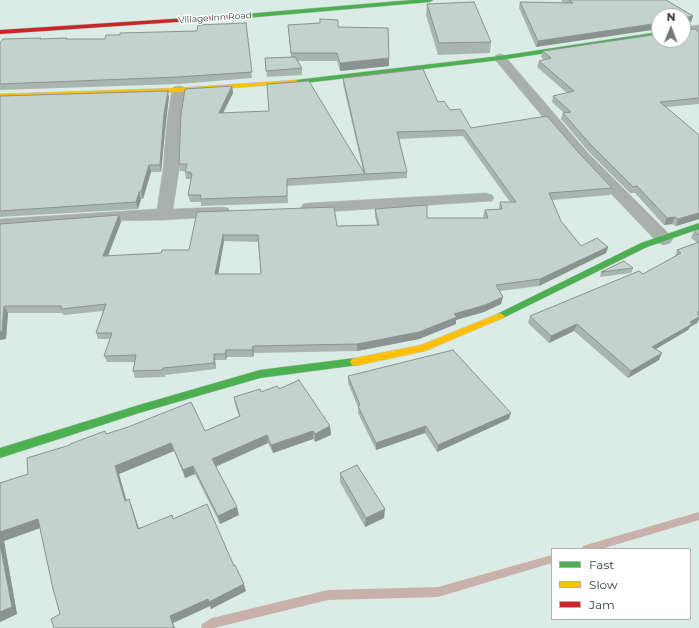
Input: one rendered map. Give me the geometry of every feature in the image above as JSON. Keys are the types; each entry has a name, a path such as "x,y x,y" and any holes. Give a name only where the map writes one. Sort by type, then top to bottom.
{"street":[{"name":"Village Inn Road","path":"0,32 217,18 430,0"},
{"path":"0,96 178,90 322,80 500,58 651,35"},
{"path":"500,58 583,156 664,238"},
{"path":"164,214 171,170 174,121 178,90"},
{"path":"292,209 486,198"},
{"path":"0,224 112,216 236,211"},
{"path":"0,453 139,409 260,374 362,361 422,348 481,325 644,245 699,226"}],"building":[{"path":"569,0 666,0 680,8 651,8 651,24 538,41 520,2 573,3"},
{"path":"474,2 491,42 439,43 427,4"},
{"path":"320,19 338,20 338,27 388,28 389,58 340,63 337,53 291,53 288,25 320,23"},
{"path":"246,23 252,72 178,77 0,84 0,43 3,39 105,39 106,35 120,35 120,33 197,31 198,25"},
{"path":"691,29 695,29 699,32 699,98 660,102 699,135 699,213 678,219 675,217 667,218 637,186 633,187 591,145 563,113 571,112 553,96 574,91 539,61 551,58 543,51 651,35 651,48 691,48"},
{"path":"295,57 302,68 266,71 265,58"},
{"path":"423,69 438,102 444,101 450,110 460,109 471,128 547,116 612,188 549,193 561,221 581,246 597,238 608,247 540,279 496,285 503,297 485,305 454,314 457,317 419,332 357,344 253,346 252,350 226,350 225,354 214,354 214,363 163,368 163,370 133,371 136,355 104,356 112,333 96,333 106,304 61,309 61,306 4,306 2,332 0,332 0,224 119,215 103,256 161,253 162,250 189,250 197,212 334,207 337,226 379,225 375,209 427,205 427,218 488,218 485,210 502,209 500,202 516,202 464,130 397,132 407,172 365,174 343,78","holes":["223,235 258,235 261,274 215,274"]},
{"path":"309,81 365,174 287,179 287,196 200,199 201,195 188,195 192,174 190,174 191,172 185,172 187,164 179,164 181,114 185,89 232,86 219,113 269,111 267,84"},
{"path":"168,91 164,114 160,165 149,165 141,192 139,192 136,202 0,211 0,96"},
{"path":"699,229 699,235 694,231"},
{"path":"699,242 699,311 697,313 699,317 690,322 692,324 652,347 662,353 631,371 577,324 551,336 530,316 639,271 643,274 681,253 677,250"},
{"path":"624,261 633,268 601,272"},
{"path":"453,350 511,413 438,445 426,426 376,443 358,406 360,405 348,376"},
{"path":"299,380 330,426 315,434 313,431 271,445 267,435 212,459 237,507 218,516 193,466 183,470 171,443 115,466 125,501 129,499 138,529 172,515 173,519 207,504 234,566 235,565 244,584 209,602 208,599 170,616 174,628 54,628 51,619 60,614 38,519 0,532 0,483 28,474 27,458 70,445 105,431 106,434 128,427 191,402 205,431 240,416 234,397 260,389 261,392 277,386 279,389"},
{"path":"357,465 385,509 366,518 340,473"},
{"path":"0,544 12,607 0,612"}],"waterway":[{"path":"589,548 699,516"},
{"path":"206,628 212,623 328,595 438,592 551,559"}],"traffic: fast":[{"path":"234,17 430,0"},
{"path":"296,82 500,58 651,35"},
{"path":"500,316 644,245 699,226"},
{"path":"0,453 139,409 260,374 355,362"}],"traffic: slow":[{"path":"0,96 179,90 296,82"},
{"path":"355,362 422,348 500,316"}],"traffic: jam":[{"path":"0,32 234,17"}]}
